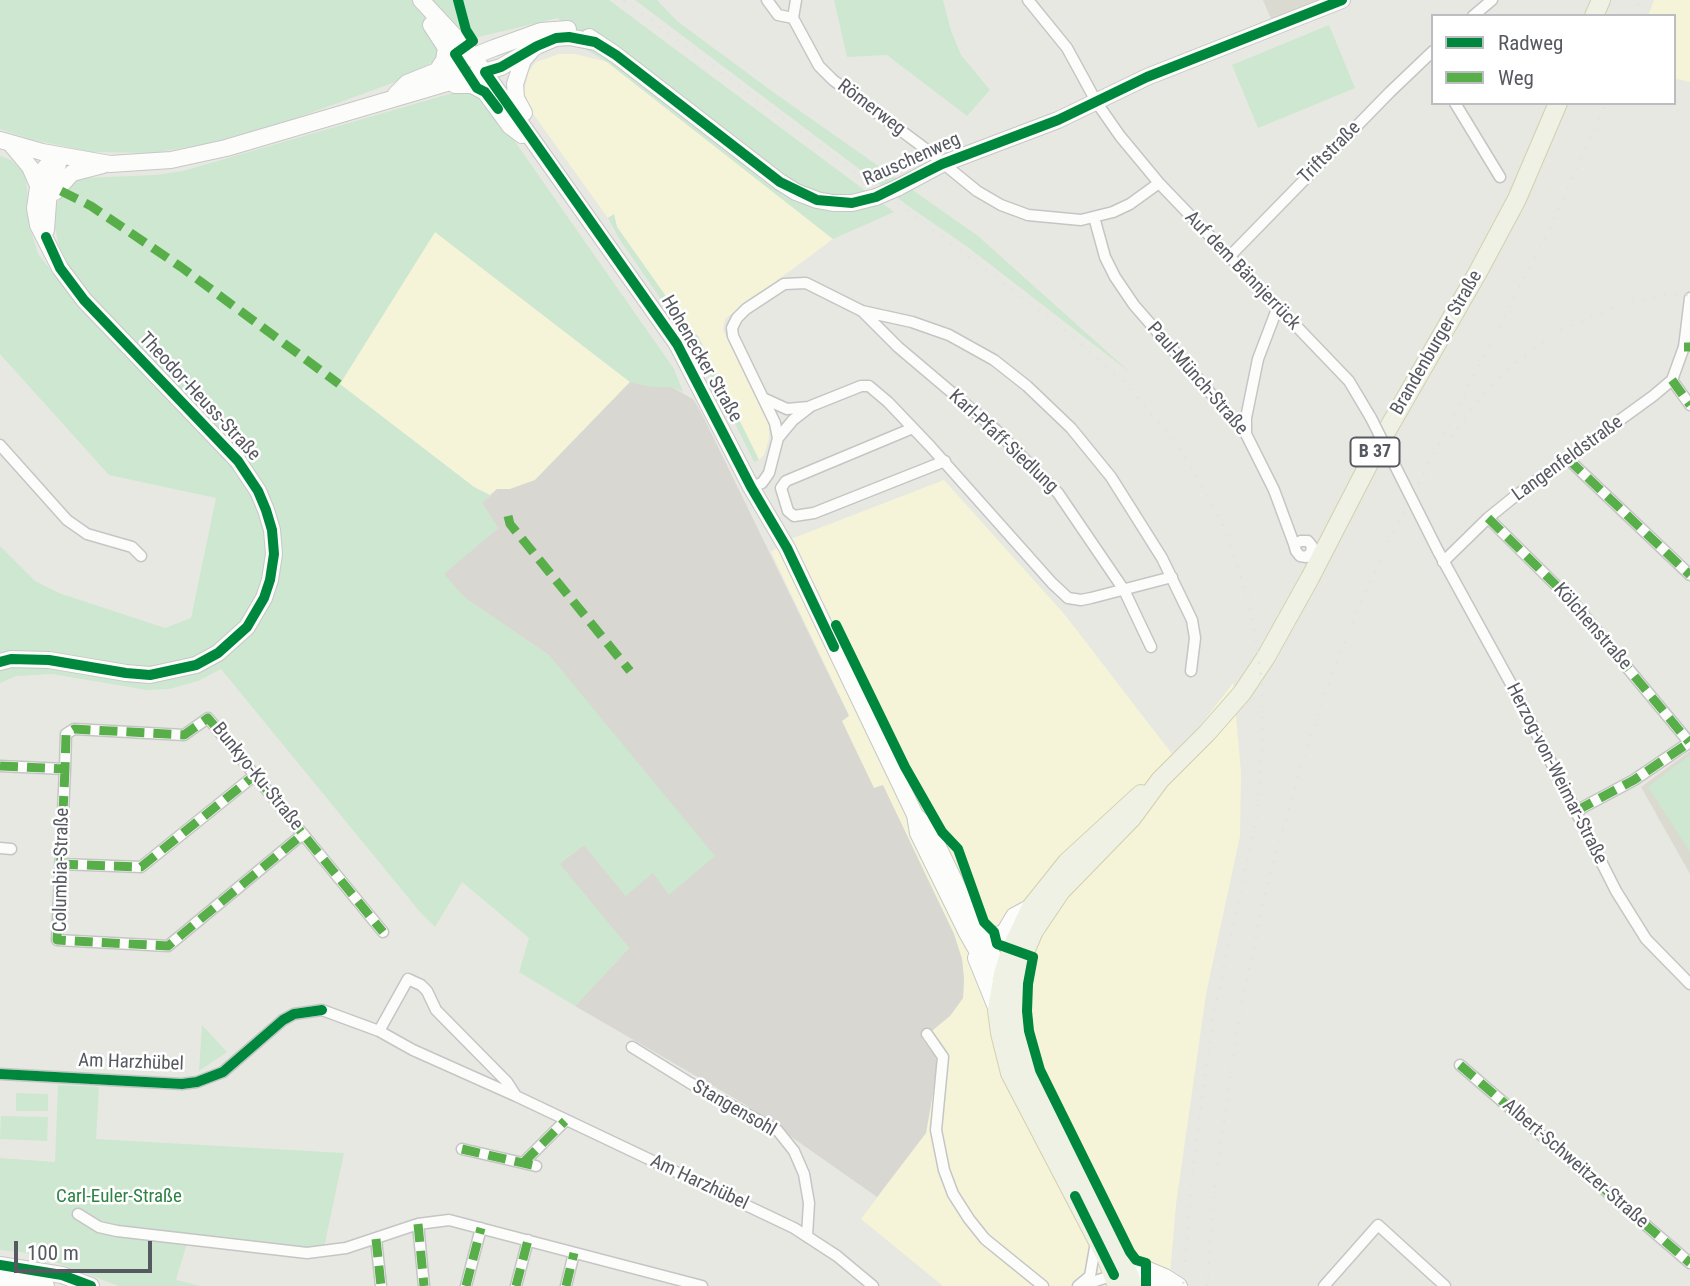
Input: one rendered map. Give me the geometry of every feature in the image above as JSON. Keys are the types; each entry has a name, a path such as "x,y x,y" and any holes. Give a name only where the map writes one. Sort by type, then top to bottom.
{"main road":[{"name":"Brandenburger Straße","path":"1126,1281 1097,1239 1010,1073 1000,1033 998,1010 1009,977 1015,937 1031,907 1067,862 1121,811 1160,780 1242,693 1286,624 1378,446 1478,272 1517,199 1557,105"},
{"name":"Brandenburger Straße","path":"1126,1281 1082,1173 1028,1072 1015,1025 1009,977 1046,912 1079,871 1132,818 1160,780"}],"street":[{"path":"415,0 419,10 445,43 444,60 437,78"},
{"name":"Hohenecker Straße","path":"421,0 485,72 677,344 751,487 787,548 915,815 918,833 972,931 982,961 1009,977"},
{"path":"767,0 778,15 793,18 796,0"},
{"name":"Auf dem Bännjerrück","path":"1028,0 1067,48 1097,103 1120,136 1159,183 1349,381 1371,418 1441,556"},
{"path":"1475,14 1492,0"},
{"name":"Rauschenweg","path":"437,78 473,56 541,31 559,28 574,30 616,55 796,192 833,203 852,202 876,197 942,164 1097,103 1147,77 1339,1"},
{"name":"Römerweg","path":"793,18 819,66 833,80 977,191 1001,205 1028,215 1081,220 1113,212 1130,204 1159,183"},
{"name":"Rauschenweg","path":"437,78 485,72 556,38 569,37 595,42"},
{"path":"537,46 523,60 515,84 516,99 535,128 541,150"},
{"name":"Triftstraße","path":"1229,257 1429,55"},
{"path":"5,141 56,155 110,164 152,163 201,154 392,99 407,83 437,78 472,85 485,92 510,126 541,150"},
{"path":"1456,105 1500,177"},
{"path":"5,141 30,167 37,183"},
{"path":"37,183 40,174 56,155"},
{"name":"Theodor-Heuss-Straße","path":"46,237 50,189 57,171 56,155"},
{"path":"48,202 72,173 110,164"},
{"name":"Theodor-Heuss-Straße","path":"0,662 11,659 50,660 150,675 196,665 218,653 247,627 258,610 270,580 274,555 272,530 266,510 258,491 238,461 84,300 60,268 38,225 35,208 37,183"},
{"name":"Paul-Münch-Straße","path":"1094,217 1105,257 1128,296 1247,434 1274,490 1294,544"},
{"name":"Karl-Pfaff-Siedlung","path":"778,438 765,399 733,336 732,328 737,318 784,285 795,282 816,287 862,311 949,335 994,360 1027,386 1071,428 1111,477 1141,521 1192,620 1195,638 1191,671"},
{"path":"1690,298 1687,347 1672,380 1690,405"},
{"path":"1247,434 1246,418 1253,379 1277,309"},
{"name":"Karl-Pfaff-Siedlung","path":"862,311 898,347 996,430 1058,492 1124,590 1151,647"},
{"name":"Langenfeldstraße","path":"1441,556 1672,380"},
{"path":"751,487 762,483 769,473 778,438 793,420 811,407 861,386 869,386 888,402 944,461 1068,598 1081,600 1172,577"},
{"path":"765,399 787,409 811,407"},
{"path":"913,428 786,481 781,488 788,511 794,516 814,513 944,461"},
{"path":"0,445 67,520 87,534 132,547 141,556"},
{"path":"1568,459 1690,575"},
{"name":"Kölchenstraße","path":"1488,518 1572,601 1690,742 1634,780 1576,811"},
{"name":"Herzog-von-Weimar-Straße","path":"1441,556 1516,693 1631,916 1646,939 1690,984"},
{"name":"Bunkyo-Ku-Straße","path":"65,769 66,734 74,729 184,735 208,718 383,932"},
{"path":"0,766 65,769"},
{"name":"Columbia-Straße","path":"65,769 57,940 168,946 303,834"},
{"path":"60,864 141,867 255,775"},
{"path":"972,931 988,937 1004,933 1014,916 1031,907"},
{"name":"Hohenecker Straße","path":"972,931 998,1010"},
{"name":"Am Harzhübel","path":"379,1031 408,979 421,985 436,1010 499,1074 516,1096"},
{"name":"Am Harzhübel","path":"0,1074 197,1083 223,1072 283,1020 294,1014 321,1010 379,1031 413,1050 516,1096 807,1236 873,1286"},
{"path":"927,1034 943,1057 936,1129 944,1170 953,1194 985,1239 1043,1286"},
{"name":"Stangensohl","path":"632,1047 690,1083 778,1131 794,1151 804,1174 809,1203 807,1236"},
{"name":"Albert-Schweitzer-Straße","path":"1460,1065 1690,1264"},
{"path":"523,1163 565,1121"},
{"path":"461,1149 536,1166"},
{"path":"78,1214 99,1227 117,1231 307,1253 346,1248 418,1224 449,1220 702,1286"},
{"path":"418,1224 424,1286"},
{"path":"1324,1286 1378,1225 1445,1286"},
{"path":"466,1286 481,1228"},
{"path":"376,1239 381,1286"},
{"path":"1079,1286 1090,1276 1097,1239"},
{"path":"516,1286 528,1240"},
{"path":"566,1286 574,1253"},
{"path":"0,1255 40,1262 62,1275 91,1286"},
{"path":"0,1265 62,1275"},
{"path":"1126,1281 1136,1268 1156,1272 1179,1286"},
{"path":"0,1279 46,1286"},
{"path":"1079,1286 1126,1281 1156,1286"}],"shaded area":[{"path":"1263,0 1321,0 1271,19"},
{"path":"1654,0 1690,0 1690,82 1676,78 1676,14 1649,14"},
{"path":"559,54 575,54 607,62 833,239 725,319 723,330 769,420 769,439 764,455 759,460 698,336 689,329 617,227 614,215 608,218 529,108 524,92 529,71 536,62"},
{"path":"435,232 630,382 535,480 510,489 497,489 490,495 474,487 339,384"},
{"path":"630,382 653,387 672,387 694,400 849,716 842,721 874,788 883,785 954,934 962,959 963,998 950,1016 922,1039 935,1056 938,1065 926,1133 877,1197 746,1105 575,1006 629,948 559,864 584,845 626,896 550,656 465,598 443,574 498,528 482,503 497,489 510,489 535,480"},
{"path":"944,480 1065,615 1172,754 1200,726 1233,683 1241,773 1240,836 1206,994 1176,1204 1169,1286 943,1286 861,1219 926,1133 935,1056 921,1039 950,1016 963,998 962,959 954,934 883,786 874,789 841,720 849,715 771,552 791,539"},
{"path":"1690,751 1690,874 1641,787"}],"green space":[{"path":"0,0 609,0 894,212 833,239 607,62 582,47 558,18 478,37 398,81 280,124 205,144 153,153 92,152 33,140 0,129"},
{"path":"635,0 657,0 677,21 773,92 978,236 1132,374 969,248 907,205"},
{"path":"834,0 943,0 961,55 990,90 967,116 887,55 847,57"},
{"path":"1329,25 1355,88 1258,128 1232,65"},
{"path":"456,92 470,92 481,97 490,106 674,369 683,392 672,387 653,387 630,382 435,232 340,384 474,487 490,495 482,503 498,528 444,574 465,598 550,656 715,856 669,895 653,873 626,896 584,845 560,864 629,948 575,1006 519,972 529,938 462,882 435,927 221,669 198,681 169,689 147,690 52,674 16,676 0,683 0,546 35,581 59,593 165,628 191,618 216,498 109,475 0,354 0,156 11,160 26,174 30,226 38,254 55,275 68,265 59,246 54,223 58,199 67,186 75,181 82,178 156,175 183,171"},
{"path":"614,214 617,227 689,329 698,336 759,460 754,462 716,385 689,340 620,240 608,218"},
{"path":"1690,755 1690,852 1648,787"},
{"path":"202,1025 227,1052 199,1071"},
{"name":"Carl-Euler-Straße","path":"58,1085 99,1087 96,1139 344,1153 323,1252 188,1240 176,1280 201,1286 119,1286 47,1259 0,1250 0,1158 55,1162"},
{"path":"16,1093 48,1094 48,1111 16,1111"},
{"path":"1,1116 48,1117 47,1141 0,1139"}],"railway":[{"path":"624,0 1067,332 1124,382 1172,438 1194,471 1223,525 1248,597 1262,682 1263,731 1257,815 1213,1017 1192,1176 1183,1286"},
{"path":"1635,14 1640,0"},
{"path":"1207,1286 1215,1182 1240,1012 1266,889 1300,769 1327,688 1359,606 1394,531 1551,226 1605,105"},
{"path":"1451,437 1481,396 1506,371 1561,330 1621,304 1664,295 1690,295"}],"marked path":[{"path":"61,191 91,206 181,267 339,384"},
{"path":"1684,347 1690,347"},
{"path":"1672,380 1690,405"},
{"path":"1568,459 1690,575"},
{"path":"508,516 510,524 630,671"},
{"path":"1488,518 1572,601 1689,742"},
{"path":"0,766 65,769 66,734 74,729 184,735 208,718 383,932"},
{"path":"1576,811 1634,780 1690,742"},
{"path":"65,769 57,940 168,946 303,834"},
{"path":"60,864 141,867 255,775"},
{"path":"1460,1065 1690,1263"},
{"path":"523,1163 565,1121"},
{"path":"462,1149 536,1166"},
{"path":"418,1224 424,1286"},
{"path":"466,1286 481,1228"},
{"path":"376,1239 381,1286"},
{"path":"516,1286 528,1240"},
{"path":"566,1286 574,1253"}],"cycle path":[{"path":"458,0 466,30 473,41 455,54 477,88 485,92 498,109"},
{"path":"834,647 787,548 751,487 677,344 485,72 501,67 556,38 569,37 595,42 616,55 780,182 817,200 852,203 876,197 942,164 1058,120 1147,77 1342,0"},
{"path":"0,662 11,659 49,660 150,675 196,665 218,653 247,627 264,598 274,554 272,530 266,510 258,491 238,461 84,300 60,268 46,237"},
{"path":"836,625 905,767 942,832 958,849 984,922 994,932 997,944 1033,957 1027,1011 1029,1031 1040,1070 1130,1252 1136,1260 1146,1263 1146,1286"},
{"path":"0,1074 182,1084 197,1082 223,1072 283,1020 294,1014 322,1010"},
{"path":"1075,1196 1114,1275"},
{"path":"0,1265 62,1275 91,1286"}]}
